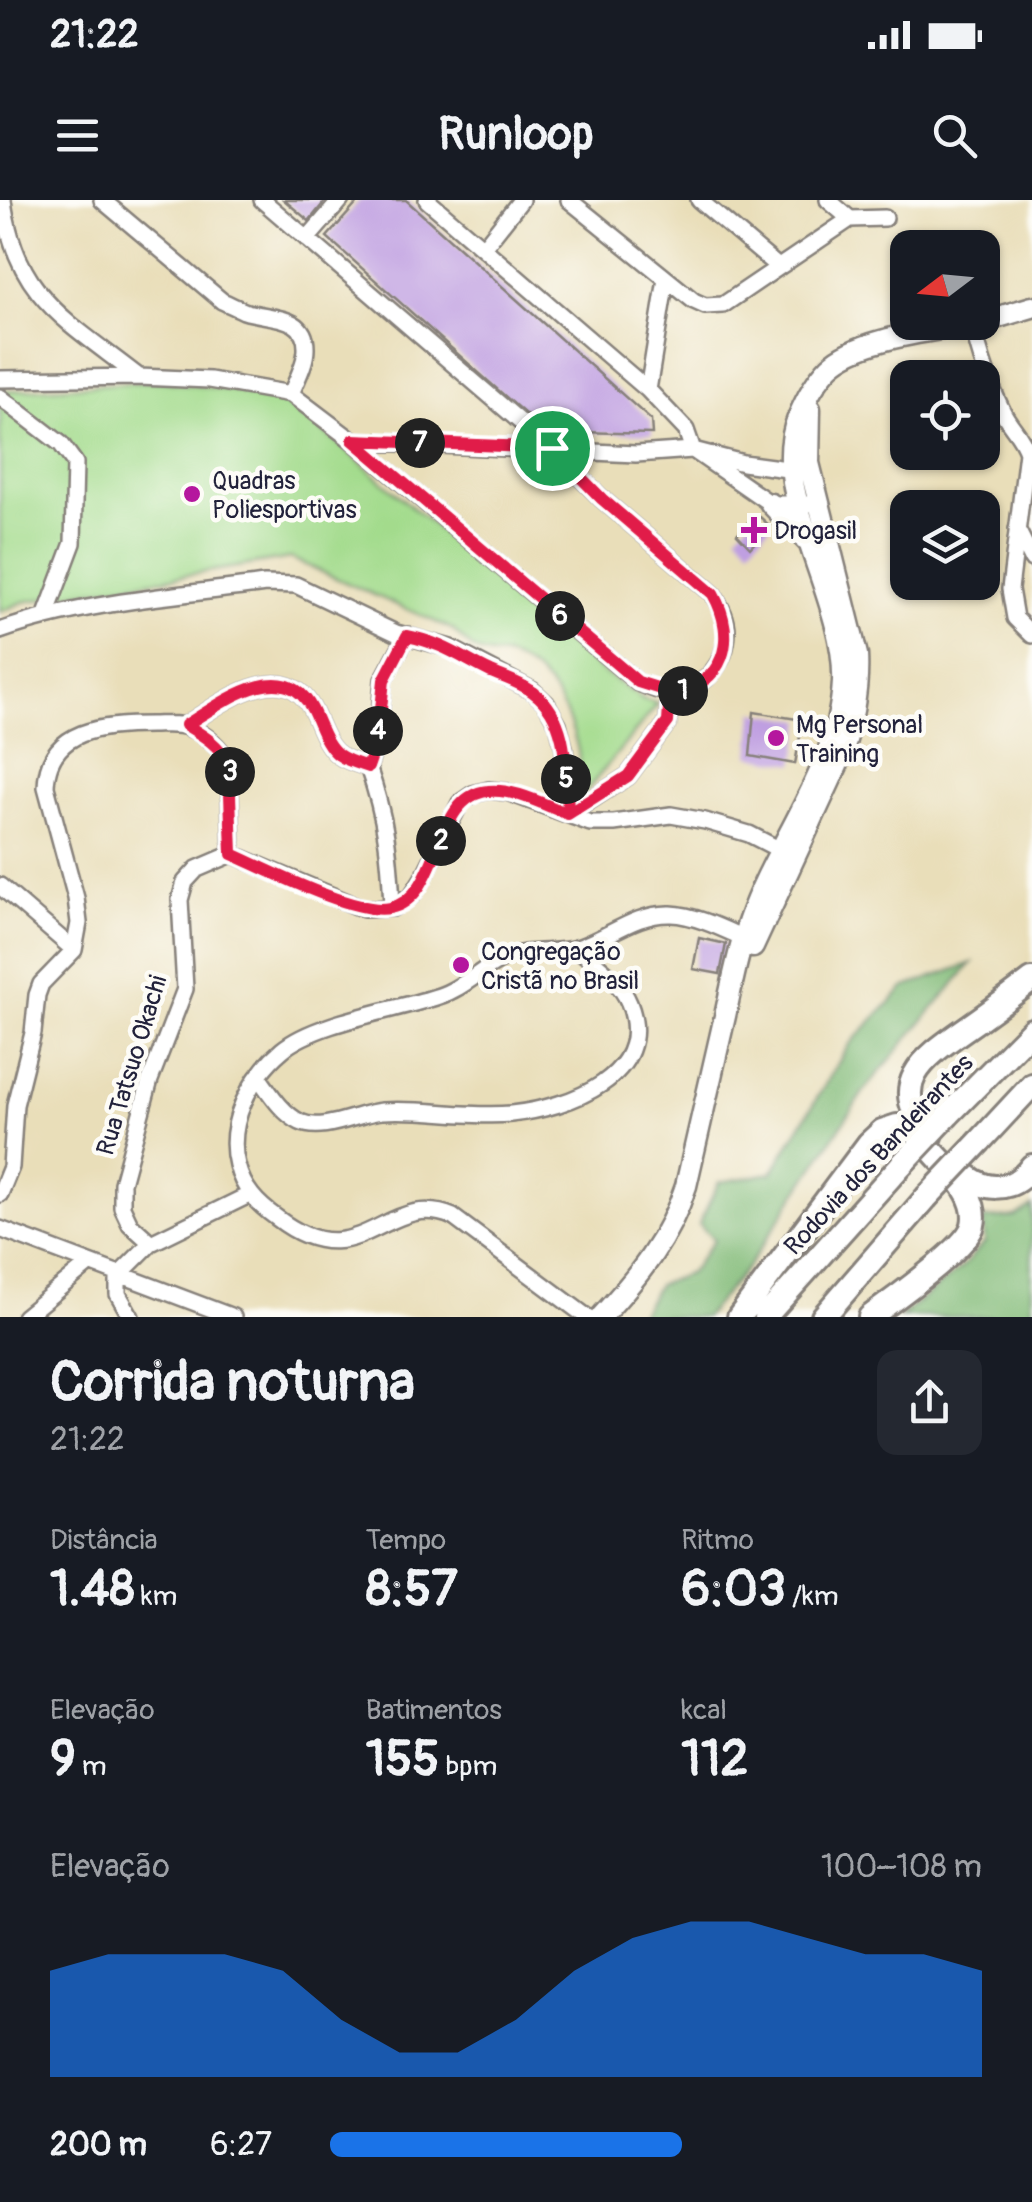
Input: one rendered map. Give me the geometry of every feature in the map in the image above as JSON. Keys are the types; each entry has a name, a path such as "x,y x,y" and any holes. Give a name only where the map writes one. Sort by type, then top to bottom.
{"highway":[{"path":"1032,980 924,1060 912,1079 910,1091 916,1120 973,1181 996,1188 1010,1186 1032,1166"},
{"name":"Rodovia dos Bandeirantes","path":"765,1317 902,1164 1032,1030"},
{"path":"822,1317 1032,1084"},
{"path":"739,1317 869,1143 897,1126 912,1132 960,1180 972,1204 973,1225 956,1249 870,1317"}],"main road":[{"path":"1000,316 1032,306"},
{"path":"787,854 841,757 851,726 858,674 848,616 809,504 791,468 794,429 832,364 864,348 901,340"},
{"path":"600,1317 647,1264 676,1217 748,940 787,854 838,719 844,680 836,621 814,548 809,504 812,476 806,449 814,390"},
{"path":"771,504 814,548"},
{"path":"616,1317 658,1268 691,1214 748,940"}],"street":[{"path":"3,200 14,255 29,282 54,310 139,376"},
{"path":"102,200 222,300 246,311 288,319 298,327 307,352 291,394"},
{"path":"0,379 139,376 210,380 291,394 353,440 638,682 670,692 704,682 722,660 727,631 724,613 713,594 602,499 552,448 262,200"},
{"path":"307,239 341,200"},
{"path":"427,200 648,390 686,430 693,450 771,504 809,504"},
{"path":"483,248 521,200"},
{"path":"570,200 694,301 714,306 722,305 850,219 885,218"},
{"path":"699,200 777,266"},
{"path":"828,200 850,219"},
{"path":"648,390 666,279"},
{"path":"982,340 989,382 1004,416 1024,440 1027,452 1010,589 1016,618 1032,635"},
{"path":"0,397 61,444 75,463 73,543 46,615"},
{"path":"353,440 636,454 693,450 743,463 791,468 812,476"},
{"path":"1018,529 1032,559"},
{"path":"0,632 46,615 266,584 296,585 340,603 373,623 450,648 533,691 546,703 558,724 564,748 568,814"},
{"path":"392,908 389,839 368,767 378,738 384,680 407,636"},
{"path":"0,1194 11,1166 15,1106 33,1033 37,995 41,984 74,950 79,924 76,898 46,787 46,769 52,756 64,743 97,728 186,725 240,691 271,684 291,686 304,696 338,755 368,767"},
{"path":"568,814 628,776 668,722 670,692"},
{"path":"186,725 207,737 229,764 232,854 364,909 392,908 412,895 460,802 489,790 507,792 590,823 614,824 672,815 705,820 749,834 787,854"},
{"name":"Rua Tatsuo Okachi","path":"151,1243 130,1224 122,1207 122,1183 150,1080 185,988 180,900 185,882 197,869 232,854"},
{"path":"0,886 74,950"},
{"path":"587,1317 441,1212 410,1214 348,1240 324,1242 304,1237 250,1195 236,1164 234,1137 240,1108 258,1078 282,1050 308,1035 443,995 502,959 522,953 577,948 637,920 674,914 748,940"},
{"path":"258,1078 291,1115 301,1123 317,1126 381,1112 513,1114 554,1105 605,1083 624,1066 634,1049 635,1027 619,985 577,948"},
{"path":"131,1317 118,1294 118,1276 151,1243 250,1195"},
{"path":"0,1229 233,1317"},
{"path":"24,1317 89,1264"}],"green space":[{"path":"160,381 237,391 283,402 338,443 604,673 643,699 658,704 582,796 574,733 555,694 541,678 505,656 479,652 452,629 290,558 23,602 0,612 0,391"},
{"path":"972,963 866,1088 750,1264 705,1317 638,1317 658,1285 690,1273 714,1240 699,1224 719,1182 772,1173 849,1045 905,987"},
{"path":"1032,1206 1032,1317 900,1317 961,1268 985,1242 983,1219 1015,1217"}],"building":[{"path":"284,200 326,200 309,221"},
{"path":"360,200 406,200 651,420 652,434 544,431 327,237"},
{"name":"Drogasil","path":"760,517 770,526 750,548 737,534 752,518"},
{"name":"Mg Personal Training","path":"754,712 803,720 795,764 750,756"},
{"path":"699,938 726,944 720,974 693,969"}],"place":[{"name":"Quadras Poliesportivas","path":"192,494"},
{"name":"Drogasil","path":"754,530"},
{"name":"Mg Personal Training","path":"776,738"},
{"name":"Congregação Cristã no Brasil","path":"461,965"}],"route":[{"path":"552,448 353,440 638,682 670,692 668,722 628,776 568,814 564,748 558,724 546,703 533,691 450,648 407,636 384,680 378,738 368,767 338,755 304,696 291,686 271,684 240,691 186,725 207,737 229,764 232,854 364,909 392,908 412,895 460,802 489,790 507,792 568,814 628,776 668,722 670,692 704,682 722,660 727,631 724,613 713,594 602,499 552,448"}]}
